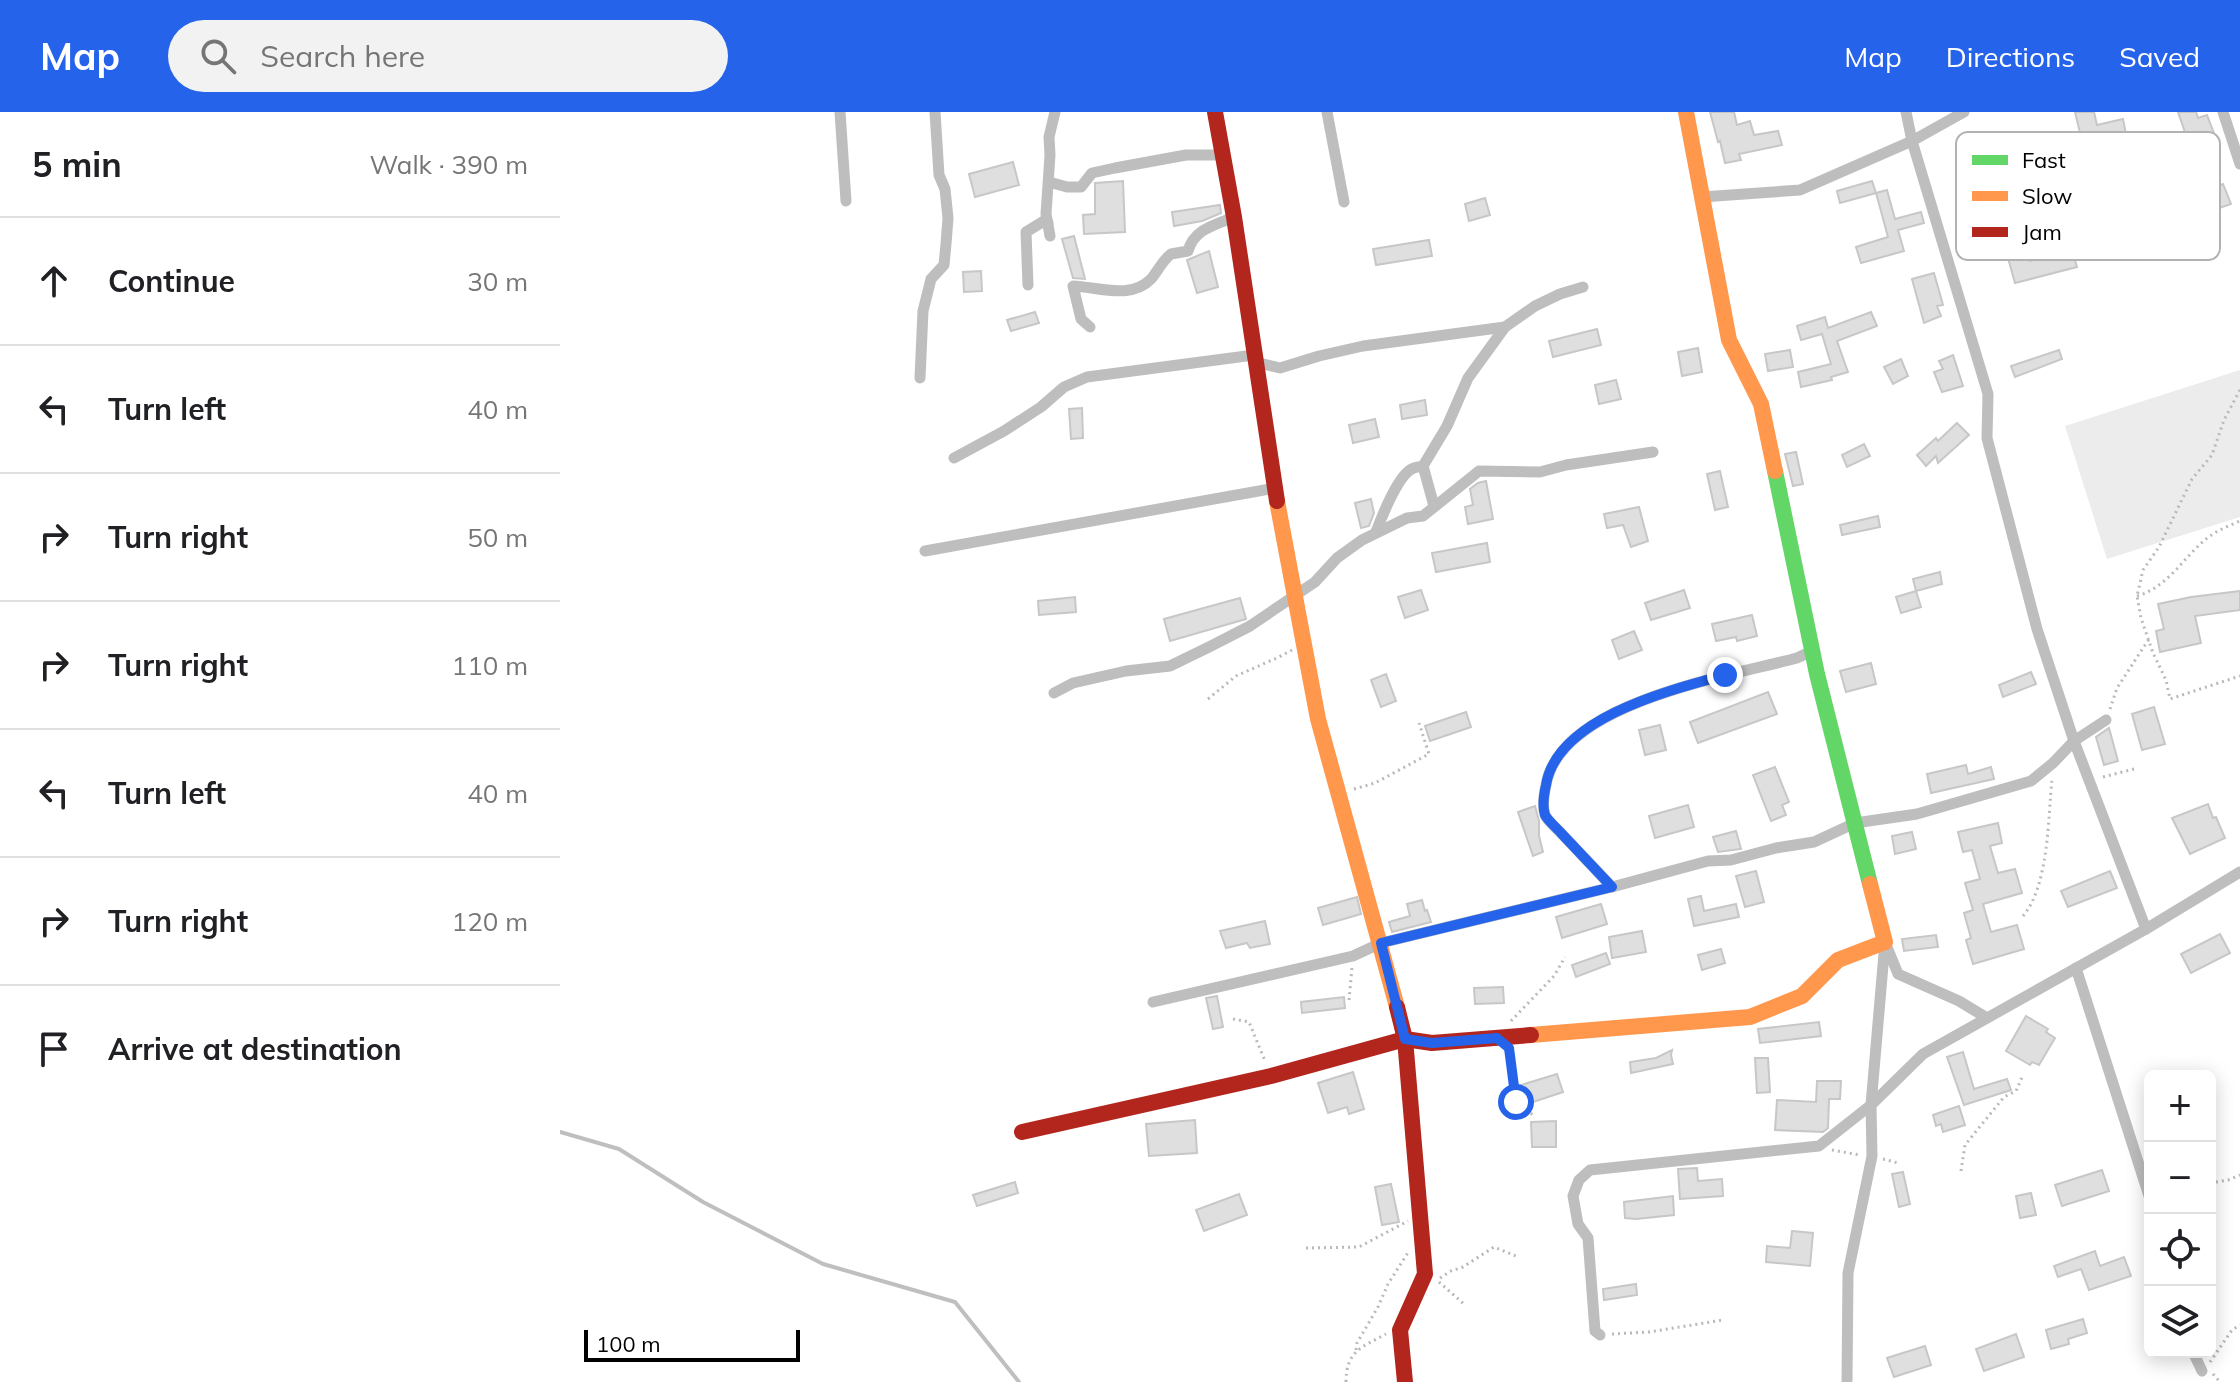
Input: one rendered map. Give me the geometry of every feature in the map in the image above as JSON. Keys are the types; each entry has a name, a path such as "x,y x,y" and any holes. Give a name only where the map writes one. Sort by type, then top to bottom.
{"street":[{"path":"840,112 846,201"},
{"path":"920,378 923,311 931,279 944,265 948,218 945,189 939,175 935,112"},
{"path":"1050,236 1046,214 1049,137 1055,112"},
{"path":"1215,112 1275,488 1318,719 1405,1039 1425,1274 1400,1330 1405,1382"},
{"path":"1327,112 1344,202"},
{"path":"1686,112 1729,340 1761,404 1817,674 1885,942 1898,974 1959,1001 1987,1018"},
{"path":"1906,112 1988,394 1987,438 2037,629 2074,741 2146,929"},
{"path":"1702,197 1800,190 1912,141 1964,112"},
{"path":"2223,112 2240,164"},
{"path":"1049,182 1081,187 1092,173 1186,155 1222,155"},
{"path":"1090,327 1081,319 1073,286 1118,292 1140,287 1171,254 1188,251 1197,234 1234,217"},
{"path":"1028,285 1026,232 1044,221 1048,223"},
{"path":"1376,532 1387,505 1410,470 1423,466 1447,426 1468,378 1505,327 1535,306 1583,287"},
{"path":"954,458 1017,423 1064,387 1087,377 1254,358 1280,368 1363,346 1505,327"},
{"path":"1054,693 1073,683 1126,671 1170,666 1250,626 1315,582 1337,558 1376,532 1407,518 1423,516 1479,471 1540,472 1653,452"},
{"path":"1423,466 1434,506"},
{"path":"925,551 1275,488"},
{"path":"1387,505 1407,518"},
{"path":"1612,887 1545,816 1544,796 1548,774 1560,753 1589,727 1647,699 1682,686 1797,658 1814,650"},
{"path":"1153,1002 1353,956 1381,943 1708,861 1731,860 1814,842 1855,823 1917,814 2031,781 2074,741 2106,720"},
{"path":"1600,1335 1595,1331 1588,1238 1578,1224 1573,1196 1579,1180 1590,1170 1819,1146 1871,1105 1923,1054 2146,929 2240,872"},
{"path":"1022,1132 1271,1076 1405,1039 1432,1043 1750,1017 1802,996 1838,960 1885,942"},
{"path":"1847,1382 1848,1273 1872,1156 1871,1105 1885,942"},
{"path":"2076,968 2144,1180"},
{"path":"2196,1358 2202,1371"}],"path":[{"path":"2240,390 2224,420 2212,455 2192,479 2159,547 2143,570 2137,596 2141,618 2166,680 2170,699 2240,676"},
{"path":"2137,596 2147,593 2171,576 2205,540 2240,521"},
{"path":"1208,699 1236,676 1294,649 1303,638"},
{"path":"2106,720 2117,688 2149,639"},
{"path":"1339,794 1375,783 1429,754 1419,723"},
{"path":"2023,916 2032,905 2042,871 2053,763"},
{"path":"2089,780 2138,768"},
{"path":"1349,1000 1353,956"},
{"path":"1533,1115 1516,1102 1509,1048 1497,1038 1522,1007 1554,976 1565,957"},
{"path":"1233,1019 1249,1022 1271,1076"},
{"path":"1961,1171 1965,1145 2004,1097 2016,1091 2023,1075"},
{"path":"2216,1182 2240,1175"},
{"path":"1306,1248 1359,1247 1421,1223"},
{"path":"1346,1382 1346,1366 1421,1223"},
{"path":"1465,1305 1437,1280 1494,1247 1516,1256"},
{"path":"1600,1335 1649,1332 1723,1320"},
{"path":"2202,1371 2232,1330 2240,1325"},
{"path":"1356,1350 1389,1332"}],"shaded area":[{"path":"2240,370 2240,517 2107,559 2065,426"}],"building":[{"path":"1710,112 1734,112 1737,125 1750,121 1754,135 1778,131 1782,145 1739,154 1741,160 1725,163"},
{"path":"2075,112 2094,112 2097,125 2123,119 2126,132 2080,132"},
{"path":"2178,112 2196,112 2198,118 2207,115 2213,132 2185,132"},
{"path":"1013,162 1019,185 975,197 969,174"},
{"path":"1123,181 1125,232 1084,234 1083,215 1095,214 1095,183"},
{"path":"1872,181 1876,193 1840,203 1837,191"},
{"path":"2223,184 2231,204 2220,208 2220,185"},
{"path":"1887,190 1895,219 1921,212 1924,223 1898,230 1904,251 1861,263 1856,247 1888,237 1876,193"},
{"path":"1485,198 1490,215 1469,221 1465,204"},
{"path":"1220,205 1221,213 1202,221 1174,226 1172,212"},
{"path":"1074,236 1085,279 1073,278 1062,239"},
{"path":"1429,240 1432,256 1376,265 1373,249"},
{"path":"1209,251 1218,287 1197,293 1187,260"},
{"path":"2009,260 2075,260 2077,267 2015,283"},
{"path":"981,271 982,291 964,292 963,272"},
{"path":"1934,273 1943,305 1937,306 1941,316 1924,323 1912,279"},
{"path":"1035,312 1039,323 1011,331 1007,320"},
{"path":"1871,312 1877,326 1837,341 1848,372 1831,377 1832,380 1801,387 1798,372 1831,364 1822,334 1801,340 1797,326 1825,317 1828,328"},
{"path":"1597,329 1601,345 1553,357 1549,341"},
{"path":"1698,348 1702,372 1682,376 1678,352"},
{"path":"1790,350 1793,367 1768,371 1765,354"},
{"path":"2059,350 2062,359 2015,377 2011,366"},
{"path":"1953,355 1963,386 1942,392 1934,372 1943,369 1939,361"},
{"path":"1901,359 1908,376 1893,384 1884,367"},
{"path":"1616,380 1621,399 1599,404 1595,385"},
{"path":"1425,400 1427,415 1402,419 1400,405"},
{"path":"1082,408 1083,438 1071,439 1069,409"},
{"path":"1375,419 1379,437 1353,443 1349,425"},
{"path":"1957,423 1969,435 1938,463 1936,456 1926,466 1917,455"},
{"path":"1864,444 1870,456 1847,467 1842,455"},
{"path":"1796,452 1803,484 1793,486 1785,454"},
{"path":"1720,471 1728,507 1715,510 1707,474"},
{"path":"1486,481 1493,519 1468,524 1465,507 1473,505 1470,489"},
{"path":"1371,499 1374,513 1369,526 1361,528 1355,503"},
{"path":"1639,507 1648,541 1631,547 1623,525 1607,528 1604,514"},
{"path":"1878,516 1880,527 1842,535 1840,525"},
{"path":"1487,543 1490,562 1436,572 1432,553"},
{"path":"1940,572 1942,584 1916,591 1913,579"},
{"path":"1421,590 1428,610 1405,618 1398,597"},
{"path":"1684,590 1690,608 1651,620 1645,603"},
{"path":"1916,591 1921,607 1901,613 1896,597"},
{"path":"2240,591 2240,610 2195,616 2201,643 2160,652 2156,631 2164,629 2158,604"},
{"path":"1075,597 1076,612 1039,615 1038,601"},
{"path":"1240,598 1246,619 1170,641 1164,619"},
{"path":"1752,615 1757,636 1737,641 1736,637 1716,641 1712,624"},
{"path":"1634,631 1642,650 1619,659 1612,640"},
{"path":"1871,663 1876,684 1846,692 1840,671"},
{"path":"2031,672 2036,684 2003,697 1999,685"},
{"path":"1386,674 1396,701 1381,707 1371,680"},
{"path":"1768,692 1777,714 1698,743 1690,722"},
{"path":"2154,707 2165,744 2142,750 2132,714"},
{"path":"1466,712 1471,727 1430,741 1425,726"},
{"path":"1660,725 1666,750 1645,755 1639,730"},
{"path":"2109,728 2118,761 2104,765 2096,737"},
{"path":"1966,765 1968,774 1991,767 1994,779 1931,793 1927,774"},
{"path":"1775,767 1789,802 1782,805 1786,815 1771,821 1753,775"},
{"path":"2208,804 2225,838 2190,854 2172,818"},
{"path":"1688,805 1694,827 1655,838 1649,816"},
{"path":"1535,806 1543,852 1533,856 1518,812"},
{"path":"1998,823 2002,843 1990,846 1998,873 2015,869 2022,893 1983,904 1991,932 2017,925 2024,949 1973,964 1966,940 1971,938 1964,913 1973,910 1965,883 1980,879 1972,850 1963,852 1958,832"},
{"path":"1736,831 1741,849 1718,852 1713,837"},
{"path":"1912,832 1916,849 1895,854 1892,836"},
{"path":"1756,871 1764,902 1745,907 1736,876"},
{"path":"2110,871 2117,888 2068,907 2061,891"},
{"path":"1701,896 1704,911 1736,904 1739,917 1694,926 1688,899"},
{"path":"1357,897 1361,914 1323,925 1318,908"},
{"path":"1422,900 1431,922 1392,932 1389,922 1410,916 1407,904"},
{"path":"1601,904 1607,924 1562,938 1556,917"},
{"path":"1265,921 1270,944 1250,948 1247,943 1226,948 1220,931"},
{"path":"1642,931 1646,952 1612,958 1609,937"},
{"path":"2220,934 2230,953 2191,973 2181,954"},
{"path":"1936,935 1938,947 1904,951 1902,939"},
{"path":"1721,949 1725,963 1702,970 1698,955"},
{"path":"1606,953 1610,964 1576,977 1572,965"},
{"path":"1503,987 1504,1003 1475,1004 1474,988"},
{"path":"1217,996 1223,1027 1213,1029 1206,998"},
{"path":"1344,997 1345,1008 1302,1013 1301,1002"},
{"path":"2026,1016 2048,1029 2046,1032 2055,1038 2039,1065 2032,1062 2030,1065 2006,1051"},
{"path":"1819,1022 1821,1036 1760,1043 1758,1029"},
{"path":"1672,1050 1673,1064 1631,1073 1630,1062 1656,1058"},
{"path":"1963,1052 1974,1089 2007,1079 2011,1090 1964,1105 1947,1057"},
{"path":"1755,1058 1768,1058 1770,1092 1757,1093"},
{"path":"1353,1072 1364,1109 1349,1114 1347,1107 1328,1113 1318,1083"},
{"path":"1557,1074 1563,1092 1524,1105 1518,1086"},
{"path":"1817,1081 1841,1081 1840,1099 1829,1099 1828,1128 1823,1132 1775,1130 1777,1100 1816,1102"},
{"path":"1959,1106 1965,1125 1943,1132 1941,1124 1936,1126 1933,1115"},
{"path":"1195,1120 1197,1153 1149,1156 1146,1124"},
{"path":"1556,1121 1556,1147 1532,1147 1531,1122"},
{"path":"1697,1168 1698,1181 1722,1179 1723,1196 1680,1199 1678,1169"},
{"path":"2102,1170 2109,1191 2062,1206 2055,1185"},
{"path":"1903,1172 1910,1204 1899,1207 1892,1174"},
{"path":"1015,1182 1018,1193 977,1206 973,1195"},
{"path":"1391,1184 1399,1222 1382,1225 1375,1187"},
{"path":"2031,1193 2036,1215 2020,1218 2016,1196"},
{"path":"1239,1194 1247,1215 1204,1231 1196,1210"},
{"path":"1673,1196 1674,1215 1625,1218 1624,1202"},
{"path":"1792,1231 1813,1233 1810,1266 1766,1262 1767,1246 1790,1248"},
{"path":"2095,1251 2100,1266 2124,1257 2131,1276 2089,1290 2081,1269 2058,1277 2054,1266"},
{"path":"1636,1284 1637,1295 1604,1300 1603,1289"},
{"path":"2083,1319 2087,1333 2068,1339 2069,1344 2051,1349 2046,1330"},
{"path":"2016,1334 2024,1357 1984,1371 1976,1349"},
{"path":"1925,1346 1931,1365 1894,1377 1887,1358"}],"waterway":[{"path":"560,1132 619,1149 703,1202 823,1264 955,1302 1019,1382"}],"traffic: fast":[{"path":"1775,471 1817,674 1870,884"}],"traffic: slow":[{"path":"1686,112 1729,340 1761,404 1775,471"},
{"path":"1277,501 1318,719 1397,1007"},
{"path":"1531,1035 1750,1017 1802,996 1838,960 1885,942 1870,884"}],"traffic: jam":[{"path":"1215,112 1277,501"},
{"path":"1397,1007 1405,1039 1425,1274 1400,1330 1405,1382"},
{"path":"1022,1132 1271,1076 1405,1039 1432,1043 1531,1035"}],"route":[{"path":"1516,1102 1509,1048 1497,1038 1432,1043 1405,1039 1381,943 1612,887 1545,816 1544,796 1548,774 1560,753 1589,727 1612,714 1682,686 1725,675"}]}
